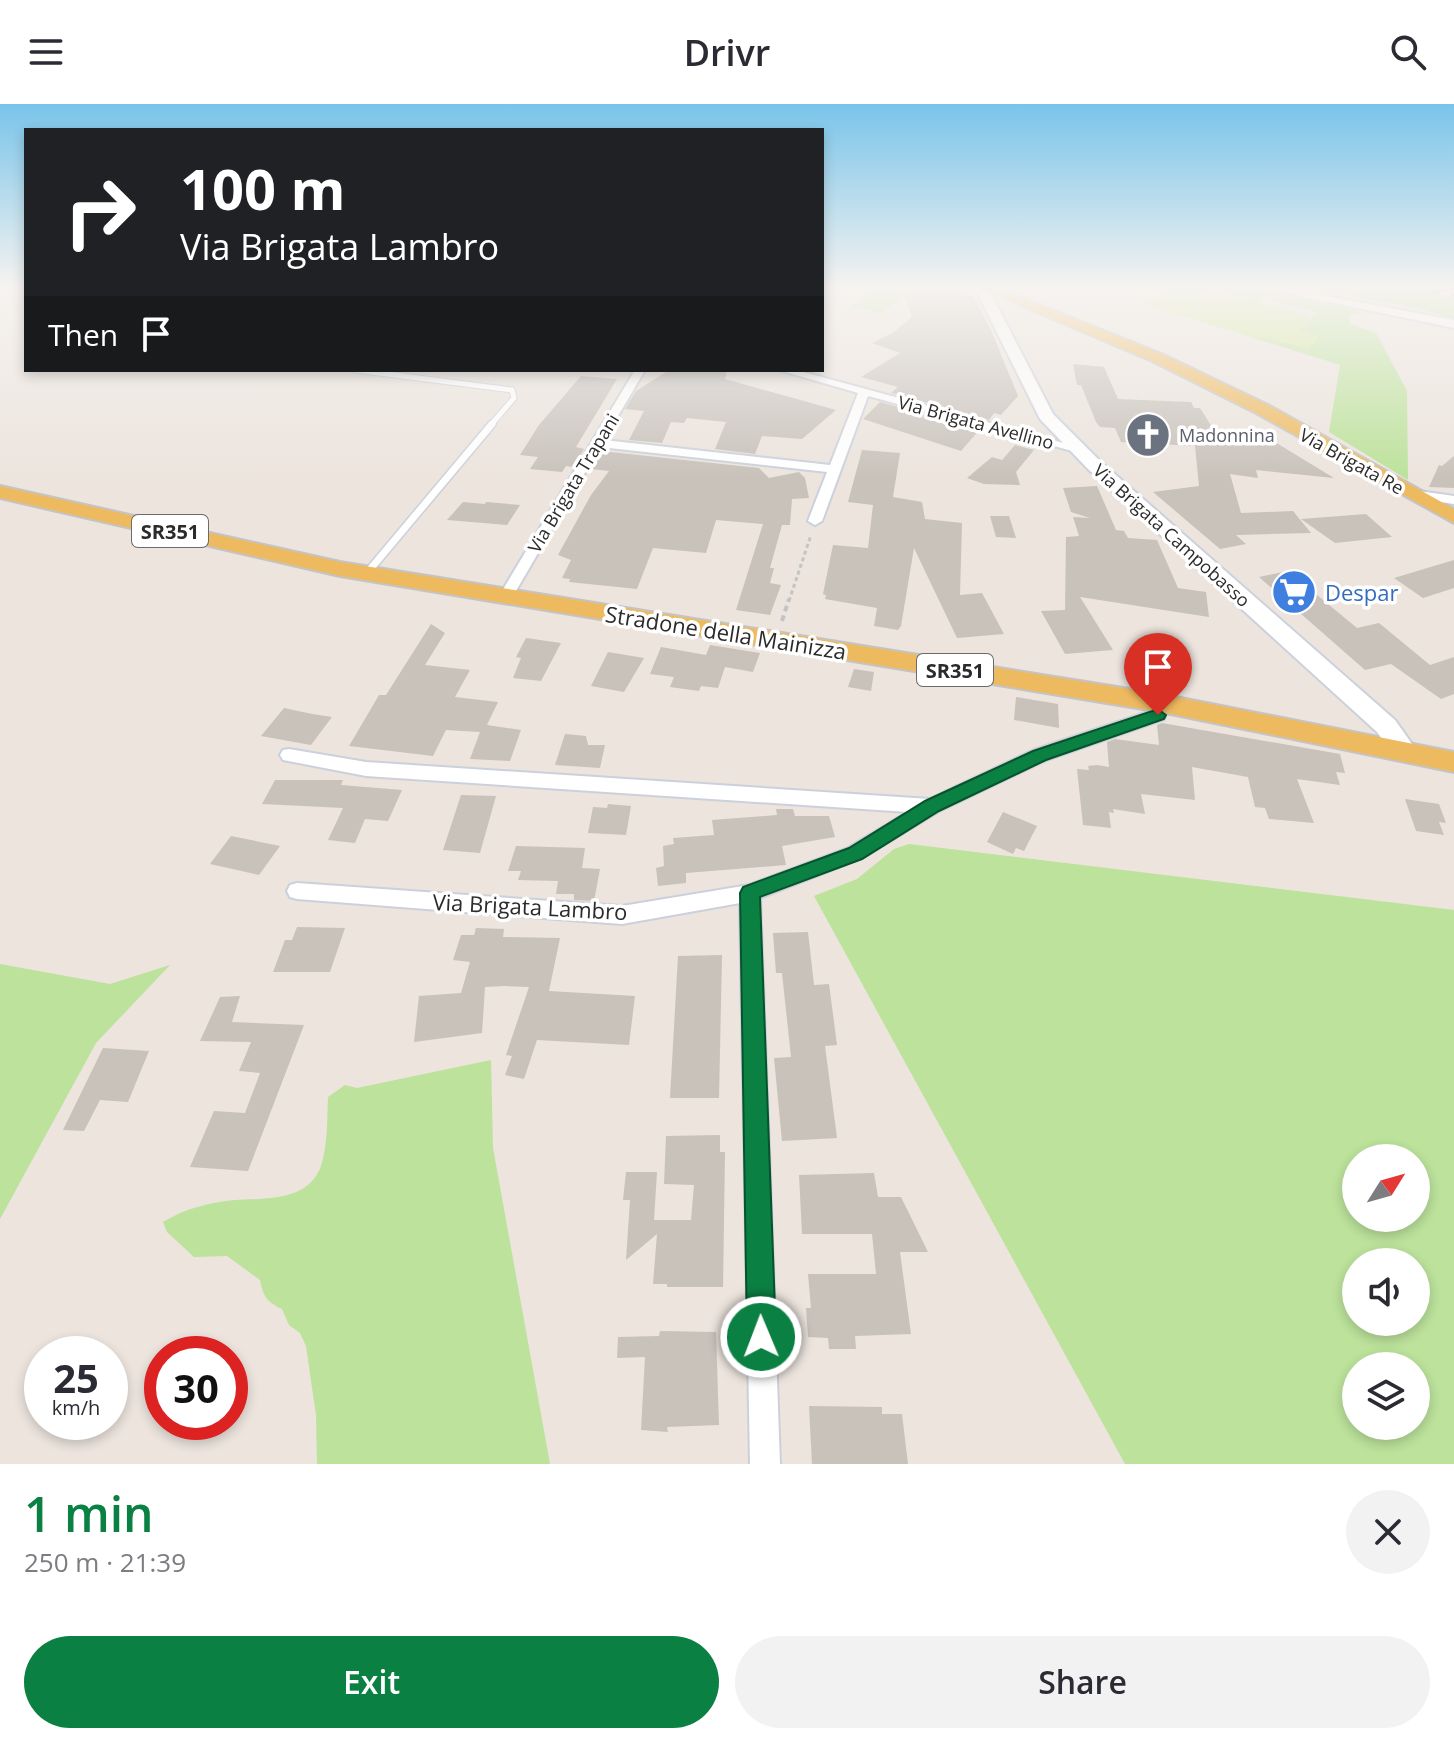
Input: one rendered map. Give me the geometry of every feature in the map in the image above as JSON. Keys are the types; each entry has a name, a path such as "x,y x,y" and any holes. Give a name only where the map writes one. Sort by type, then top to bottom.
{"main road":[{"name":"Via Brigata Campobasso","path":"1013,351 1046,416 1076,448 1386,726 1404,751"},
{"name":"Via Brigata Re","path":"1142,351 1262,409 1454,517"},
{"name":"Stradone della Mainizza","path":"0,492 367,573 1161,703 1454,762"}],"street":[{"name":"Via Brigata Trapani","path":"506,596 639,372"},
{"name":"Via Brigata Avellino","path":"791,372 1076,448"},
{"path":"815,521 864,392"},
{"path":"597,443 834,469"},
{"path":"1412,494 1454,500"},
{"name":"Via Brigata Lambro","path":"297,891 622,915 750,893 855,853 932,806 1040,755 1158,715 1161,703"},
{"name":"Via Brigata Lambro","path":"289,755 366,769 932,806"},
{"path":"750,893 765,1464"}],"lane":[{"path":"367,573 514,398 512,390 504,387 376,372"}],"path":[{"path":"776,640 815,521"}],"green space":[{"path":"1297,351 1386,351 1407,391 1408,480 1329,432 1340,365"},
{"path":"909,844 1454,910 1454,1464 1125,1464 814,896 857,879 894,849"},
{"path":"0,964 110,984 170,965 96,1043 0,1219"},
{"path":"491,1060 493,1148 550,1464 317,1464 316,1415 306,1346 300,1333 289,1325 282,1309 266,1298 260,1280 227,1256 194,1257 167,1232 163,1222 207,1204 285,1196 306,1186 315,1178 323,1158 328,1097 345,1085 357,1088"}],"building":[{"path":"896,351 1000,351 1018,396 1001,415 994,413 989,420 891,393 898,387 861,377 900,353"},
{"path":"1073,364 1104,367 1118,399 1191,402 1194,408 1200,408 1217,435 1255,430 1334,478 1256,470 1258,478 1230,474 1241,513 1293,511 1311,533 1236,535 1246,544 1220,549 1153,492 1199,486 1195,446 1121,442 1115,428 1100,427 1096,422 1081,385 1077,385"},
{"path":"666,372 727,372 725,379 836,410 802,439 762,436 755,454 715,449 726,422 687,418 684,423 671,422 662,443 629,440 644,411 625,409 636,391"},
{"path":"581,376 617,379 576,447 584,449 573,467 566,466 562,472 530,469 538,457 520,455 539,425"},
{"path":"880,402 980,429 961,451 863,419"},
{"path":"1015,445 1034,450 1016,472 1020,485 984,484 967,478 992,457 1002,460"},
{"path":"862,450 900,453 893,497 922,502 925,519 962,523 960,595 982,593 1004,634 957,638 914,548 898,630 874,626 877,608 825,599 826,595 823,594 833,545 868,548 873,505 848,502"},
{"path":"601,451 759,468 769,478 799,472 805,478 809,498 792,499 790,525 782,525 770,568 774,568 770,583 781,585 770,615 736,610 763,524 716,520 706,553 653,548 637,589 569,582 570,579 562,578 571,560 558,555 591,495 609,471 591,469"},
{"path":"1454,456 1454,488 1429,487 1439,465 1442,466"},
{"path":"1097,486 1116,530 1124,531 1128,538 1157,540 1178,588 1206,592 1209,617 1080,597 1113,650 1065,654 1041,611 1065,610 1066,537 1079,536 1073,517 1090,518 1071,512 1063,488"},
{"path":"463,502 520,505 507,525 447,520"},
{"path":"1366,514 1392,537 1335,543 1301,519"},
{"path":"990,516 1009,516 1016,538 996,537"},
{"path":"1454,560 1454,588 1423,598 1394,578"},
{"path":"1288,571 1357,628 1379,623 1430,665 1454,657 1454,694 1441,699 1391,664 1365,670 1259,577"},
{"path":"431,624 445,633 425,665 470,670 455,697 498,702 487,725 521,730 510,761 470,759 480,732 446,730 433,756 349,746 379,695 386,695"},
{"path":"526,638 561,643 541,681 513,678 521,658 516,657"},
{"path":"710,645 760,653 753,672 725,667 718,688 701,686 699,691 670,687 674,677 650,674 661,647 706,655"},
{"path":"608,652 644,658 624,692 591,686"},
{"path":"854,669 874,672 871,691 848,687"},
{"path":"1016,697 1058,704 1059,728 1014,720"},
{"path":"284,708 332,717 311,745 261,736"},
{"path":"1162,723 1340,754 1345,773 1336,772 1340,785 1297,779 1314,823 1269,819 1265,808 1255,807 1248,777 1192,767 1195,800 1141,794 1145,814 1113,809 1114,813 1109,812 1111,828 1083,825 1077,769 1089,770 1088,766 1097,765 1109,767 1107,742 1115,739 1159,745 1157,725"},
{"path":"565,734 586,736 588,745 605,745 600,768 555,765"},
{"path":"275,780 343,780 341,785 402,790 388,821 365,819 355,843 328,840 343,808 262,804"},
{"path":"461,795 496,796 480,853 443,850"},
{"path":"1405,799 1439,804 1446,823 1439,822 1444,835 1416,831"},
{"path":"608,804 631,806 626,835 588,833 593,807 607,808"},
{"path":"776,809 793,809 795,816 829,816 835,837 782,846 786,865 686,873 686,883 658,886 656,868 664,866 663,846 674,844 673,838 714,835 712,820 777,815"},
{"path":"1003,812 1037,826 1024,851 1016,848 1013,854 987,842"},
{"path":"231,836 280,846 259,875 210,864"},
{"path":"516,846 585,848 582,868 600,869 594,901 574,900 574,894 556,894 558,881 518,880 521,871 508,871"},
{"path":"297,927 345,928 330,972 273,972 285,940 292,940"},
{"path":"476,928 504,929 503,937 560,938 549,991 635,996 629,1045 537,1040 524,1079 505,1075 512,1056 506,1055 529,987 504,986 485,987 482,1033 414,1042 419,996 461,993 470,962 453,960 461,935 474,935"},
{"path":"808,932 814,985 829,984 837,1045 825,1046 837,1138 782,1141 774,1058 791,1057 782,973 776,973 773,933"},
{"path":"722,955 719,1098 670,1098 678,956"},
{"path":"240,996 232,1022 304,1025 248,1171 190,1167 214,1111 245,1113 260,1073 239,1071 251,1042 200,1041 220,997"},
{"path":"103,1048 149,1051 128,1102 100,1100 84,1131 63,1130"},
{"path":"720,1135 720,1152 725,1152 723,1287 653,1284 657,1234 626,1260 630,1200 623,1200 626,1172 657,1172 654,1220 691,1220 694,1185 664,1184 666,1136"},
{"path":"874,1173 878,1197 901,1197 928,1252 900,1252 911,1334 855,1336 856,1349 829,1349 828,1338 808,1337 806,1308 811,1308 808,1274 876,1274 872,1234 802,1234 799,1175"},
{"path":"660,1331 716,1332 719,1425 667,1427 668,1432 641,1430 645,1357 617,1358 618,1337 659,1336"},
{"path":"809,1406 882,1407 882,1414 902,1414 908,1464 812,1464"}],"place":[{"name":"Madonnina","path":"1148,435"},
{"name":"Despar","path":"1294,592"}],"route":[{"path":"761,1337 750,893 855,853 932,806 1040,755 1158,715"}]}
